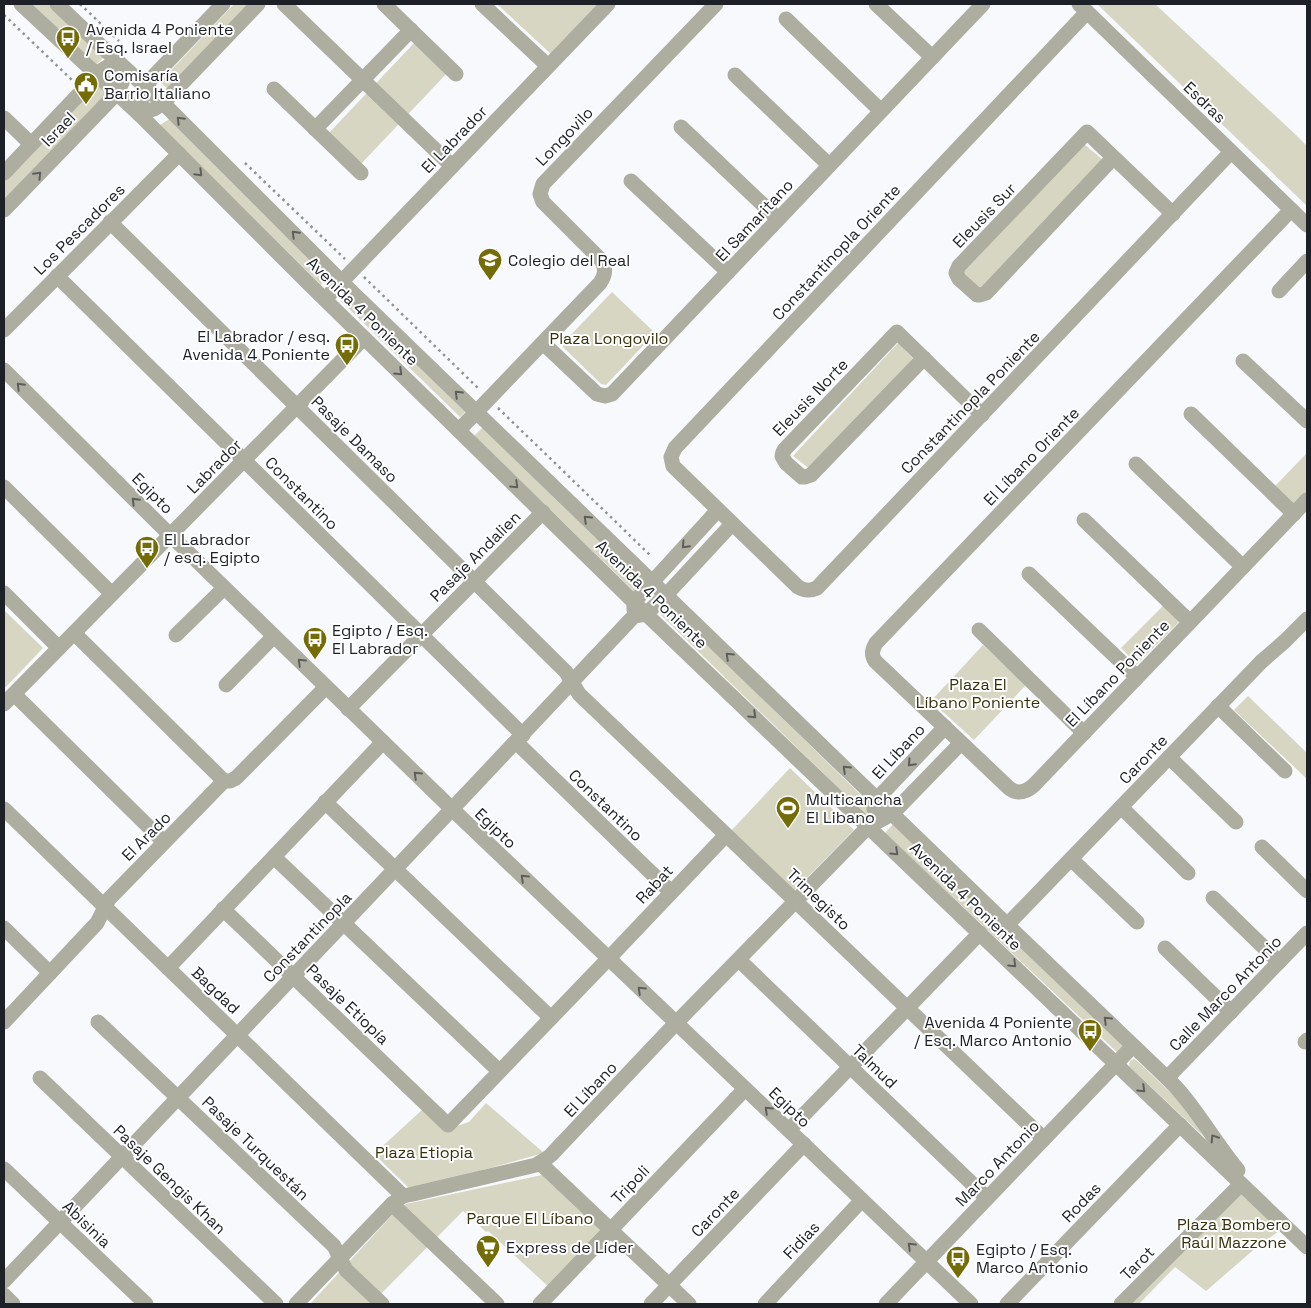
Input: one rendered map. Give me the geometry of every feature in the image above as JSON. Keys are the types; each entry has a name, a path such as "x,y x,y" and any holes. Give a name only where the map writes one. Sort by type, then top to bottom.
{"street":[{"name":"Avenida 4 Poniente","path":"22,4 139,114 364,338 543,512 638,610 980,933 1307,1247"},
{"name":"Avenida 4 Poniente","path":"57,4 163,104 477,412 1167,1078 1192,1105 1264,1205"},
{"path":"223,4 150,80 142,99 139,114 163,104 258,4"},
{"path":"284,4 452,166"},
{"path":"384,4 456,74"},
{"path":"482,4 548,66"},
{"name":"El Labrador","path":"325,299 608,4"},
{"name":"Longovilo","path":"459,430 603,280 605,271 601,260 543,202 540,194 543,184 716,4"},
{"path":"876,4 932,57"},
{"name":"El Samaritano","path":"543,343 597,394 605,396 615,391 983,4"},
{"name":"Esdras","path":"1083,8 1307,225"},
{"name":"Constantinopla Oriente","path":"726,517 673,466 671,457 675,448 1083,8"},
{"path":"786,19 881,111"},
{"path":"315,129 411,30"},
{"name":"Israel","path":"4,173 97,76 108,66 119,63 123,78 116,94 4,210"},
{"path":"735,75 829,165"},
{"path":"274,89 361,173"},
{"path":"4,118 31,144"},
{"path":"681,127 778,220"},
{"name":"Eleusis Sur","path":"1113,158 986,293 977,295 959,279 956,273 959,266 1087,132 1173,214"},
{"name":"Constantinopla Poniente","path":"726,517 798,587 813,590 820,586 1231,152"},
{"name":"Los Pescadores","path":"4,330 179,154"},
{"path":"631,181 728,272"},
{"name":"El Líbano Oriente","path":"944,727 875,661 872,653 876,643 1291,210"},
{"name":"Pasaje Damaso","path":"110,222 566,672 572,682"},
{"path":"1279,291 1307,261"},
{"name":"Constantino","path":"58,276 421,635 519,738 671,892"},
{"name":"Eleusis Norte","path":"924,358 811,475 805,477 799,475 783,460 782,452 897,332 924,358 982,415"},
{"name":"Labrador","path":"7,699 364,338"},
{"path":"1243,361 1307,421"},
{"name":"Egipto","path":"4,370 452,810 971,1304"},
{"path":"1191,414 1294,514"},
{"path":"1136,464 1243,567"},
{"path":"4,487 112,594"},
{"name":"El Líbano Poniente","path":"944,727 1008,788 1019,792 1028,790 1307,500"},
{"name":"Pasaje Andalien","path":"348,709 543,512"},
{"name":"Constantinopla","path":"4,1281 572,682 638,610 652,581 726,517"},
{"name":"Constantinopla","path":"638,610 666,595 726,517"},
{"path":"1084,520 1190,622"},
{"path":"1029,574 1138,677"},
{"path":"176,635 224,588"},
{"path":"4,593 59,648"},
{"name":"Caronte","path":"1007,925 1261,662 1307,619"},
{"path":"979,630 1084,733"},
{"path":"74,633 224,782"},
{"path":"226,686 274,636"},
{"name":"Trimegisto","path":"572,682 579,694 1044,1139"},
{"name":"El Arado","path":"4,1022 96,923 109,899 224,782 236,778 326,687"},
{"path":"7,699 164,842"},
{"path":"1218,706 1285,771"},
{"name":"El Líbano","path":"868,827 877,799 944,727"},
{"path":"168,968 383,742"},
{"name":"El Líbano","path":"398,1200 530,1166 540,1163 551,1155 676,1023 868,827 892,814 961,743"},
{"path":"1169,757 1236,822"},
{"path":"325,802 551,1018"},
{"path":"1121,807 1188,872"},
{"name":"Bagdad","path":"4,809 237,1036 497,1304"},
{"name":"Rabat","path":"448,1125 726,835"},
{"path":"1262,847 1307,891"},
{"path":"274,857 499,1071"},
{"path":"1071,859 1137,922"},
{"path":"1213,898 1279,962"},
{"name":"Pasaje Etiopía","path":"224,909 448,1125"},
{"path":"4,928 50,973"},
{"path":"789,1130 980,933"},
{"name":"Calle Marco Antonio","path":"1167,1078 1307,933"},
{"path":"1164,948 1231,1012"},
{"name":"Talmud","path":"738,960 988,1198"},
{"name":"Pasaje Turquestán","path":"98,1022 334,1246 346,1270 382,1304"},
{"name":"Marco Antonio","path":"886,1304 1133,1046"},
{"name":"Pasaje Gengis Khan","path":"40,1078 276,1304"},
{"name":"Tripoli","path":"540,1304 745,1089"},
{"name":"Rodas","path":"1007,1304 1180,1125"},
{"name":"Caronte","path":"651,1304 804,1144"},
{"path":"540,1163 689,1304"},
{"name":"Abisinia","path":"4,1169 146,1304"},
{"name":"Tarot","path":"1121,1304 1242,1184"},
{"path":"296,1304 398,1200"},
{"name":"Fidias","path":"765,1304 862,1200"},
{"path":"4,1295 13,1304"}],"path":[{"path":"4,15 83,90"}],"green space":[{"path":"32,4 49,4 104,57 96,65"},
{"path":"234,4 250,4 169,90 160,82"},
{"path":"497,4 599,4 551,54"},
{"path":"1097,4 1155,4 1295,134 1307,146 1307,206"},
{"path":"416,41 449,71 360,165 328,134"},
{"path":"96,83 107,94 4,202 4,180"},
{"path":"171,118 329,276 321,285 160,125"},
{"path":"1084,144 1103,160 980,292 962,274"},
{"path":"349,292 468,409 460,417 341,301"},
{"name":"Plaza Longovilo","path":"612,292 655,333 606,385 601,384 563,347 563,343"},
{"path":"898,343 916,362 811,470 793,456"},
{"path":"484,426 646,585 636,593 474,436"},
{"path":"1307,453 1307,492 1295,505 1275,486"},
{"path":"1167,602 1183,618 1137,664 1121,648"},
{"path":"668,606 870,804 867,816 659,613"},
{"path":"4,610 43,648 4,689"},
{"name":"Plaza El Líbano Poniente","path":"983,645 1026,685 974,740 931,701"},
{"path":"1248,696 1307,753 1307,779 1234,710"},
{"path":"790,768 854,830 793,892 729,833"},
{"path":"894,823 1127,1047 1120,1055 885,833"},
{"path":"1134,1059 1188,1109 1203,1136 1130,1067 1131,1060"},
{"name":"Plaza Etiopia","path":"486,1103 544,1153 411,1190 374,1154 423,1109 448,1129 469,1122"},
{"name":"Parque El Líbano","path":"542,1175 602,1232 551,1289 488,1231 486,1232 463,1211 371,1304 310,1304 396,1211 406,1204"},
{"name":"Plaza Bombero Raúl Mazzone","path":"1241,1189 1282,1229 1258,1246 1206,1291 1175,1267 1139,1304 1128,1304"}],"place":[{"name":"Avenida 4 Poniente / Esq. Israel","path":"68,59"},
{"name":"Comisaría Barrio Italiano","path":"86,105"},
{"name":"Colegio del Real","path":"490,281"},
{"name":"El Labrador / esq. Avenida 4 Poniente","path":"347,366"},
{"name":"El Labrador / esq. Egipto","path":"147,569"},
{"name":"Egipto / Esq. El Labrador","path":"315,660"},
{"name":"Multicancha El Libano","path":"788,829"},
{"name":"Avenida 4 Poniente / Esq. Marco Antonio","path":"1090,1052"},
{"name":"Express de Líder","path":"488,1268"},
{"name":"Egipto / Esq. Marco Antonio","path":"958,1279"}]}
